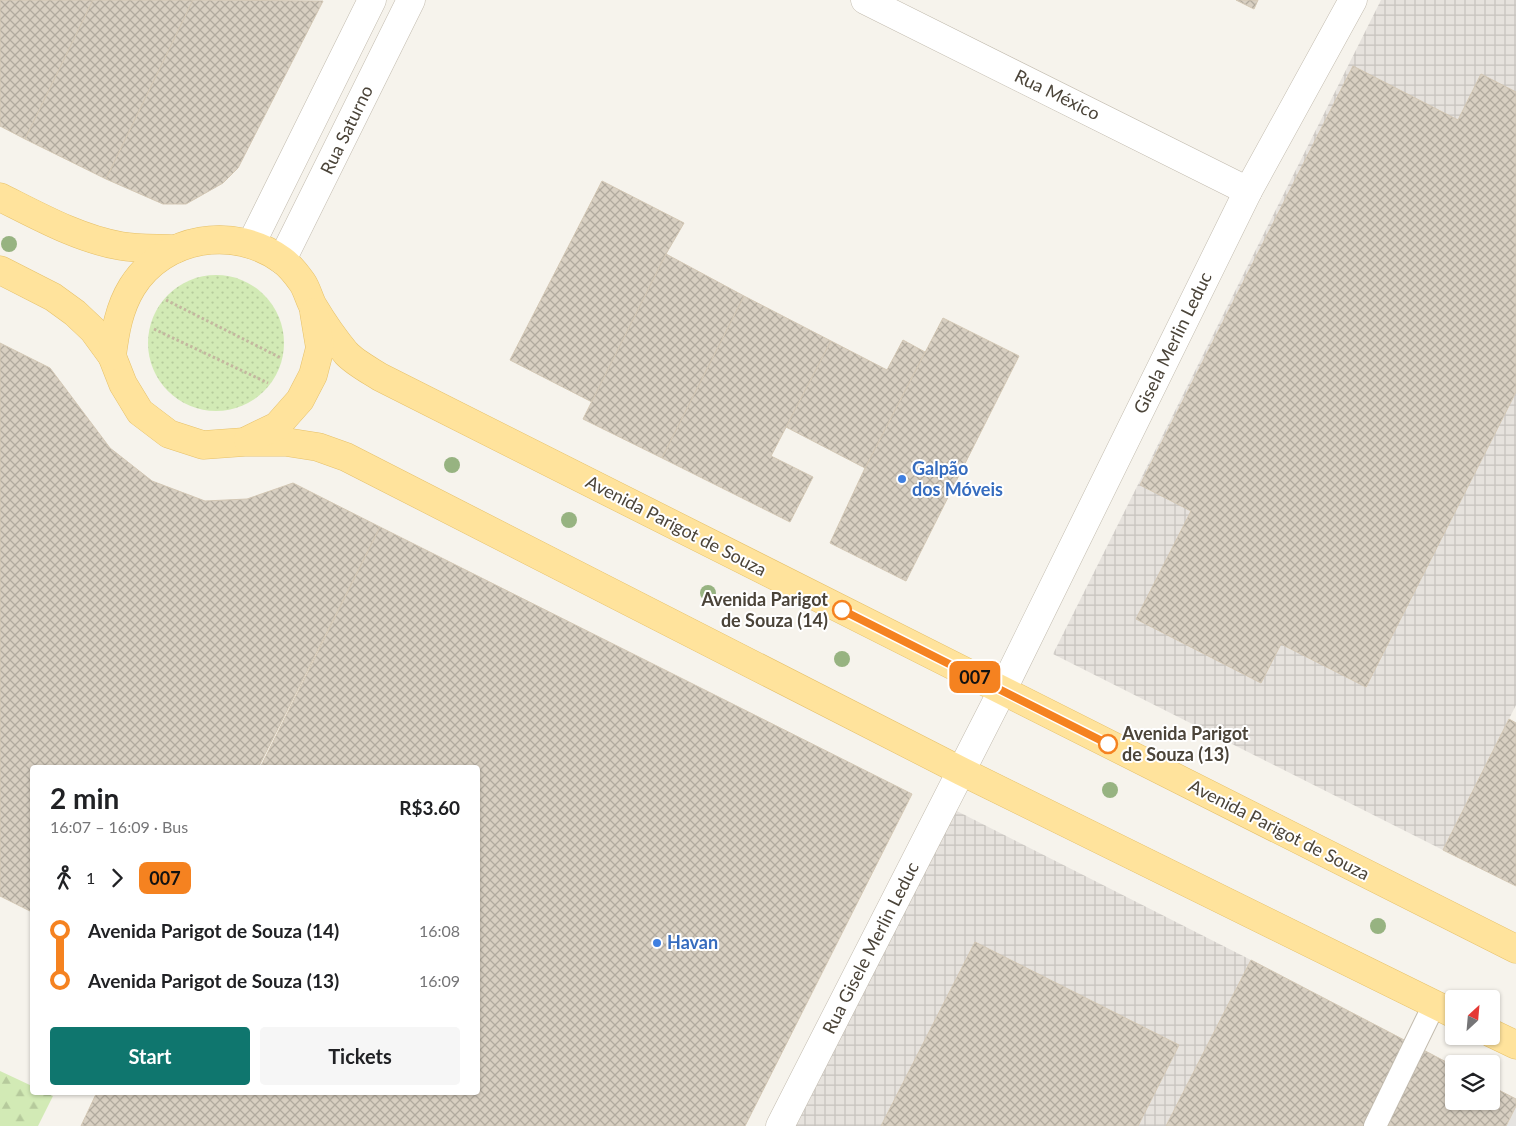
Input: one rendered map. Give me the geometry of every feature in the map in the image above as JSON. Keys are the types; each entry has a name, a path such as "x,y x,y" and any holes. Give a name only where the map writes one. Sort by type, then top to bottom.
{"main road":[{"name":"Avenida Parigot de Souza","path":"0,197 39,217 94,238 121,246 175,249"},
{"name":"Avenida Parigot de Souza","path":"112,356 120,311 132,286 154,262 175,249 195,241 227,238 252,244 282,260 303,282 313,306 347,354 380,377 1516,949"},
{"name":"Avenida Parigot de Souza","path":"0,270 53,297 75,313 93,330 112,356 123,384 140,412 169,434 203,445 244,442 286,442 318,447 346,457 961,771 1444,1009"},
{"name":"Avenida Parigot de Souza","path":"244,442 277,426 300,400 309,384 320,348 313,306"},
{"path":"1500,1037 1516,1045"}],"street":[{"name":"Rua Saturno","path":"252,244 372,0"},
{"name":"Rua Saturno","path":"282,260 411,0"},
{"name":"Rua México","path":"865,0 1248,191"},
{"name":"Gisela Merlin Leduc","path":"961,771 1248,191 1353,0"},
{"name":"Rua Gisele Merlin Leduc","path":"780,1126 961,771"}],"lane":[{"path":"1375,1126 1444,1009"}],"shaded area":[{"path":"1381,0 1516,0 1516,705 1443,850 1053,654"},
{"path":"945,805 1251,960 1166,1126 782,1126"},
{"path":"1516,1106 1516,1126 1506,1126"}],"green space":[{"path":"216,275 242,280 264,295 279,317 284,343 279,369 264,391 242,406 216,411 190,406 168,391 153,369 148,343 153,317 168,295 190,280"},
{"path":"0,1071 30,1085 30,1095 53,1096 38,1126 0,1126"}],"building":[{"path":"0,0 93,0 25,139 0,126"},
{"path":"93,0 193,0 106,179 25,139"},
{"path":"193,0 323,1 238,168 223,183 186,204 163,204 106,179"},
{"path":"1236,0 1258,0 1254,9"},
{"path":"1353,66 1458,120 1481,74 1516,92 1516,392 1366,687 1281,644 1261,683 1136,619 1191,511 1140,485"},
{"path":"602,181 684,223 666,254 592,402 510,360"},
{"path":"666,254 744,296 662,458 583,419"},
{"path":"744,296 831,341 771,456 813,477 790,522 662,458"},
{"path":"943,318 1019,356 906,581 830,543 865,468"},
{"path":"903,340 925,352 865,468 786,427 831,341 887,370"},
{"path":"0,343 50,368 110,448 152,481 205,501 247,499 293,483 380,527 260,765 30,765 30,911 0,896"},
{"name":"Havan","path":"380,527 912,794 745,1126 81,1126 96,1095 480,1095 480,765 261,765"},
{"path":"1509,719 1516,723 1516,886 1443,850"},
{"path":"975,942 1179,1045 1138,1126 881,1126"},
{"path":"1251,960 1445,1061 1445,1110 1500,1110 1500,1091 1516,1099 1516,1106 1506,1126 1166,1126"}],"bus line":[{"name":"007","path":"842,610 1108,744"}],"place":[{"name":"Galpão dos Móveis","path":"902,479"},
{"name":"Avenida Parigot de Souza (14)","path":"842,610"},
{"name":"Avenida Parigot de Souza (13)","path":"1108,744"},
{"name":"Havan","path":"657,943"}]}
